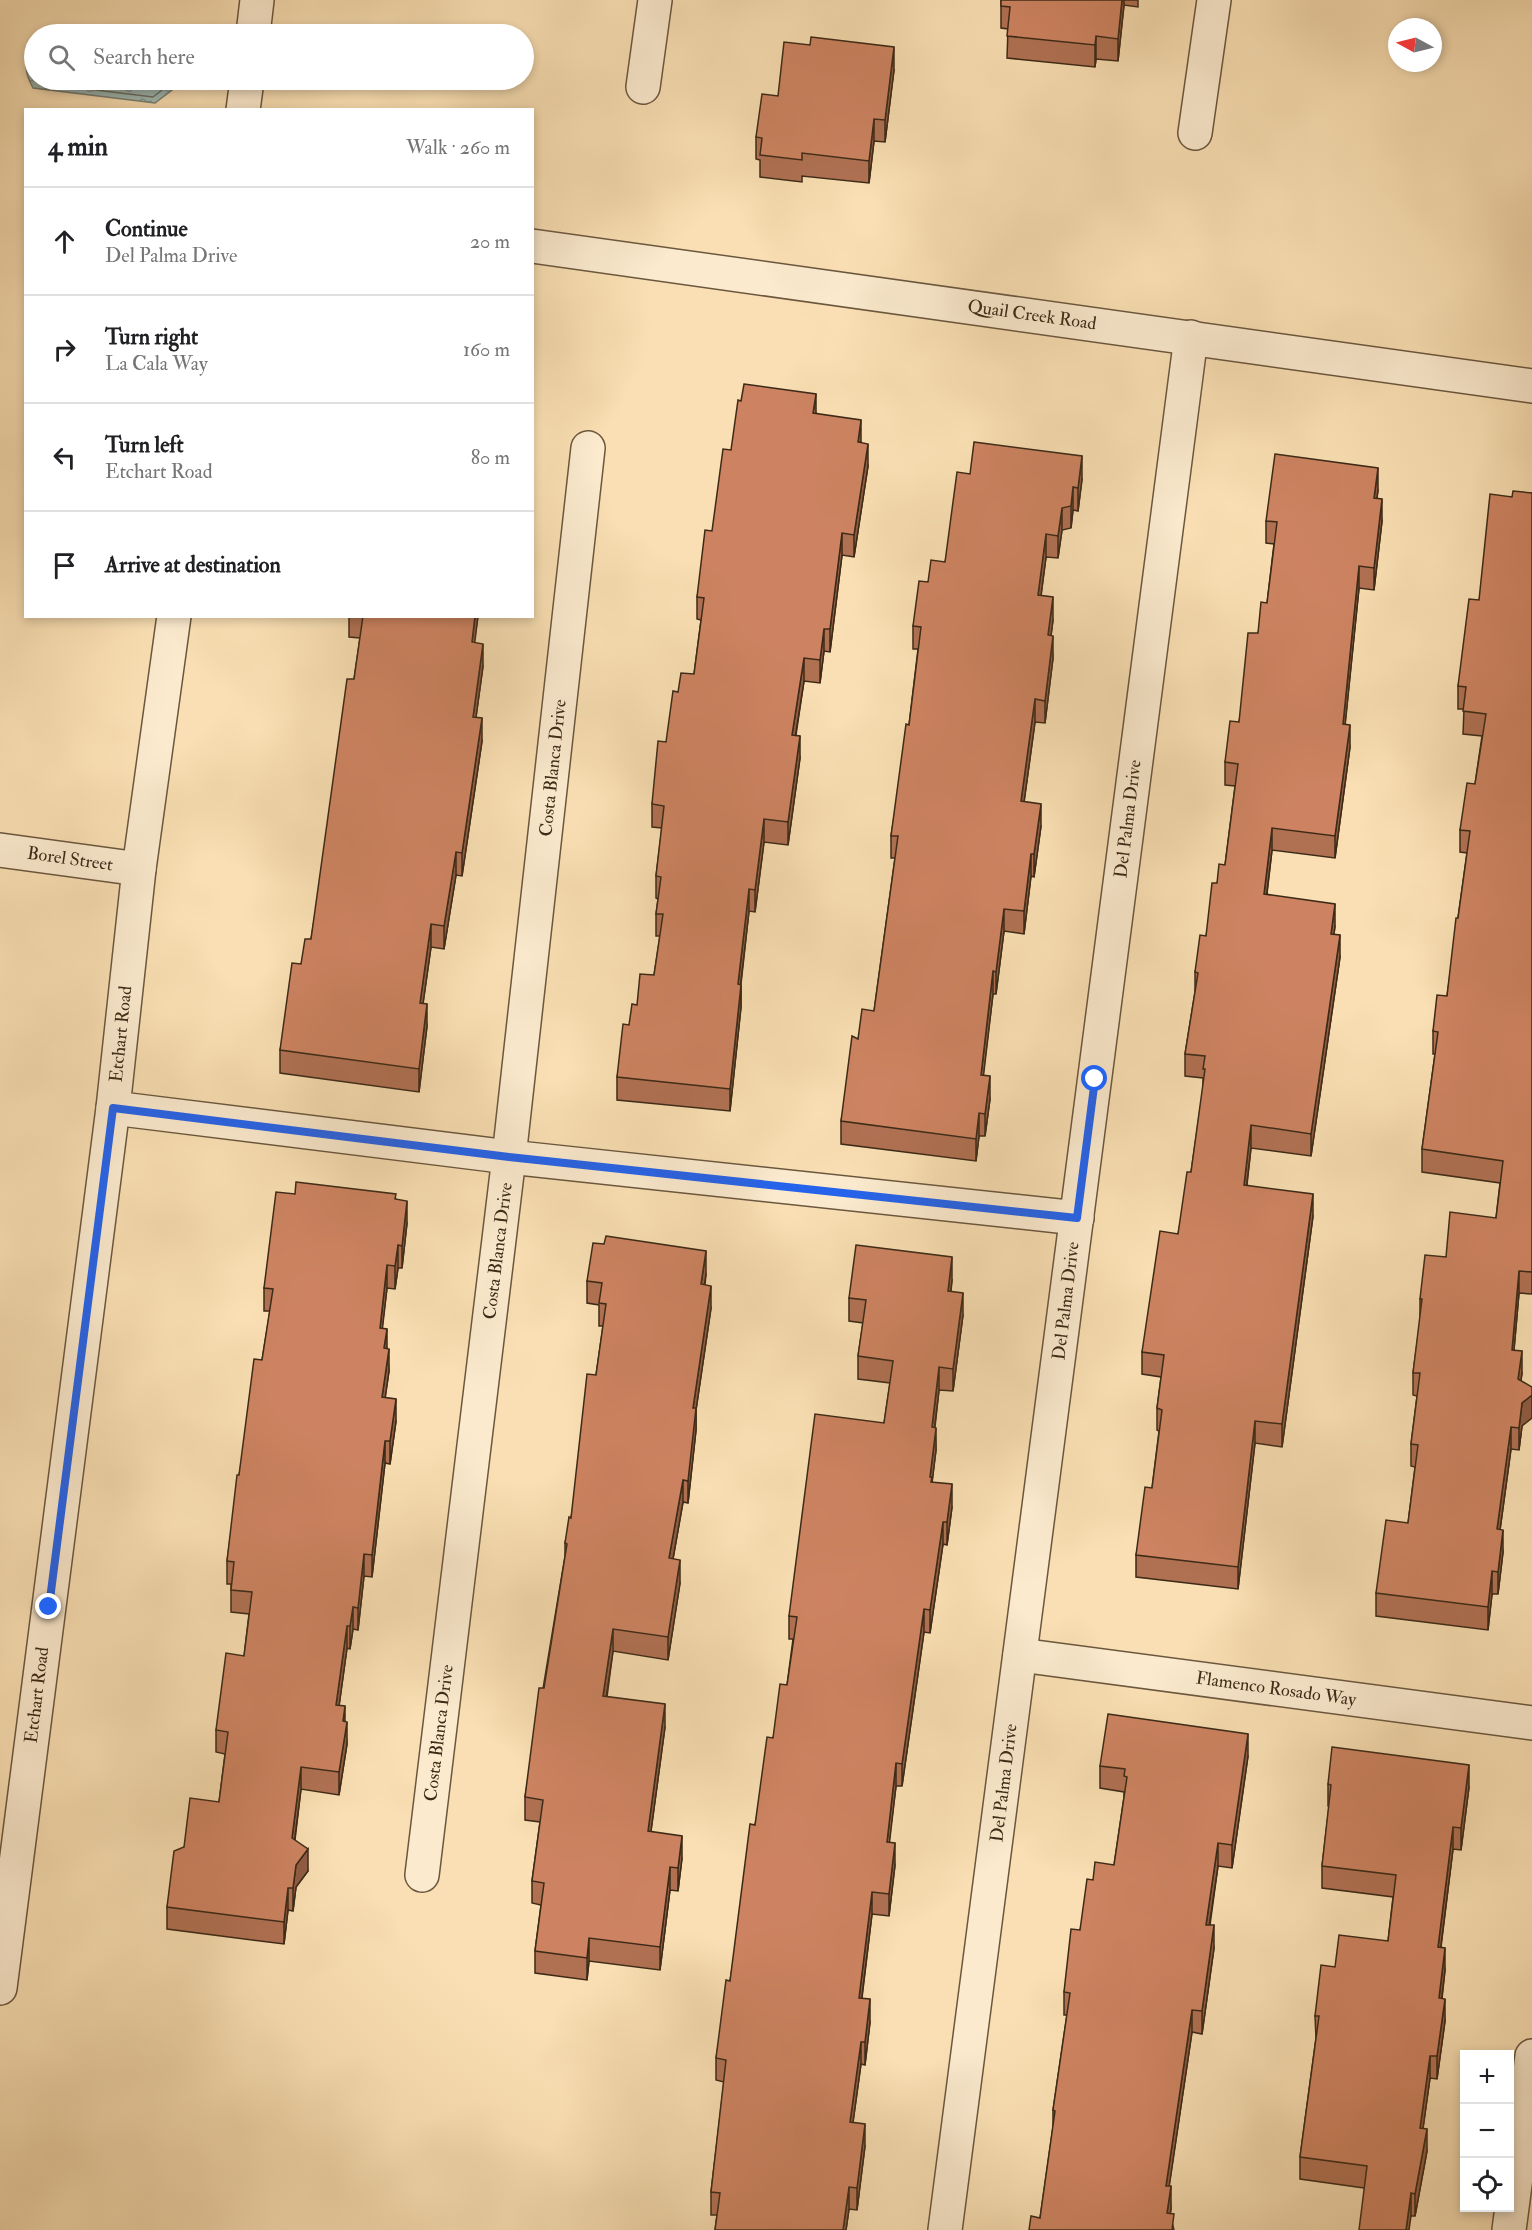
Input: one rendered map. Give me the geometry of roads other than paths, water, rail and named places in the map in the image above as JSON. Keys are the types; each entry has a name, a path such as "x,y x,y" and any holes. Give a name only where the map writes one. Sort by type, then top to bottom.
{"street":[{"path":"254,24 257,0"},
{"path":"643,87 655,0"},
{"path":"1195,134 1214,0"},
{"path":"243,108 246,90"},
{"name":"Quail Creek Road","path":"534,246 1532,386"},
{"name":"Del Palma Drive","path":"945,2230 1191,337"},
{"name":"Costa Blanca Drive","path":"422,1875 509,1157 588,448"},
{"name":"Etchart Road","path":"0,1988 113,1108 139,869 174,618"},
{"name":"Borel Street","path":"0,850 139,869"},
{"path":"113,1108 509,1157 1077,1218"},
{"name":"Flamenco Rosado Way","path":"1020,1654 1532,1723"},
{"path":"1509,2230 1532,2056"}],"water":[{"path":"49,90 172,90 155,103"}]}
